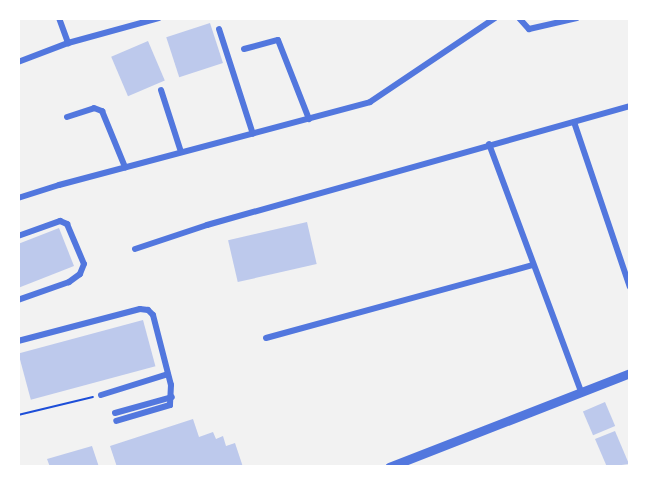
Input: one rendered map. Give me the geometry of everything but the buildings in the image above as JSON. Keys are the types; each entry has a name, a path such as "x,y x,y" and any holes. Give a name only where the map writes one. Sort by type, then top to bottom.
{"street":[{"path":"59,18 68,43"},
{"path":"126,18 128,27"},
{"path":"18,62 68,43 159,18"},
{"path":"18,198 125,167 309,119 378,97 495,18"},
{"path":"519,18 529,28 577,18"},
{"path":"219,29 253,134"},
{"path":"244,49 278,39 309,119"},
{"path":"161,90 181,152"},
{"path":"135,249 207,225 630,106"},
{"path":"67,117 94,108 102,111 125,167"},
{"path":"574,122 630,287"},
{"path":"489,144 581,392"},
{"path":"18,236 60,221 67,224 84,264 80,274 69,282 18,300"},
{"path":"266,338 532,265"},
{"path":"18,341 140,309 148,310 153,315 168,374 170,405 116,421"},
{"path":"388,467 630,373"},
{"path":"101,395 168,374"},
{"path":"115,412 171,397"}],"path":[{"path":"18,415 101,395"}]}
